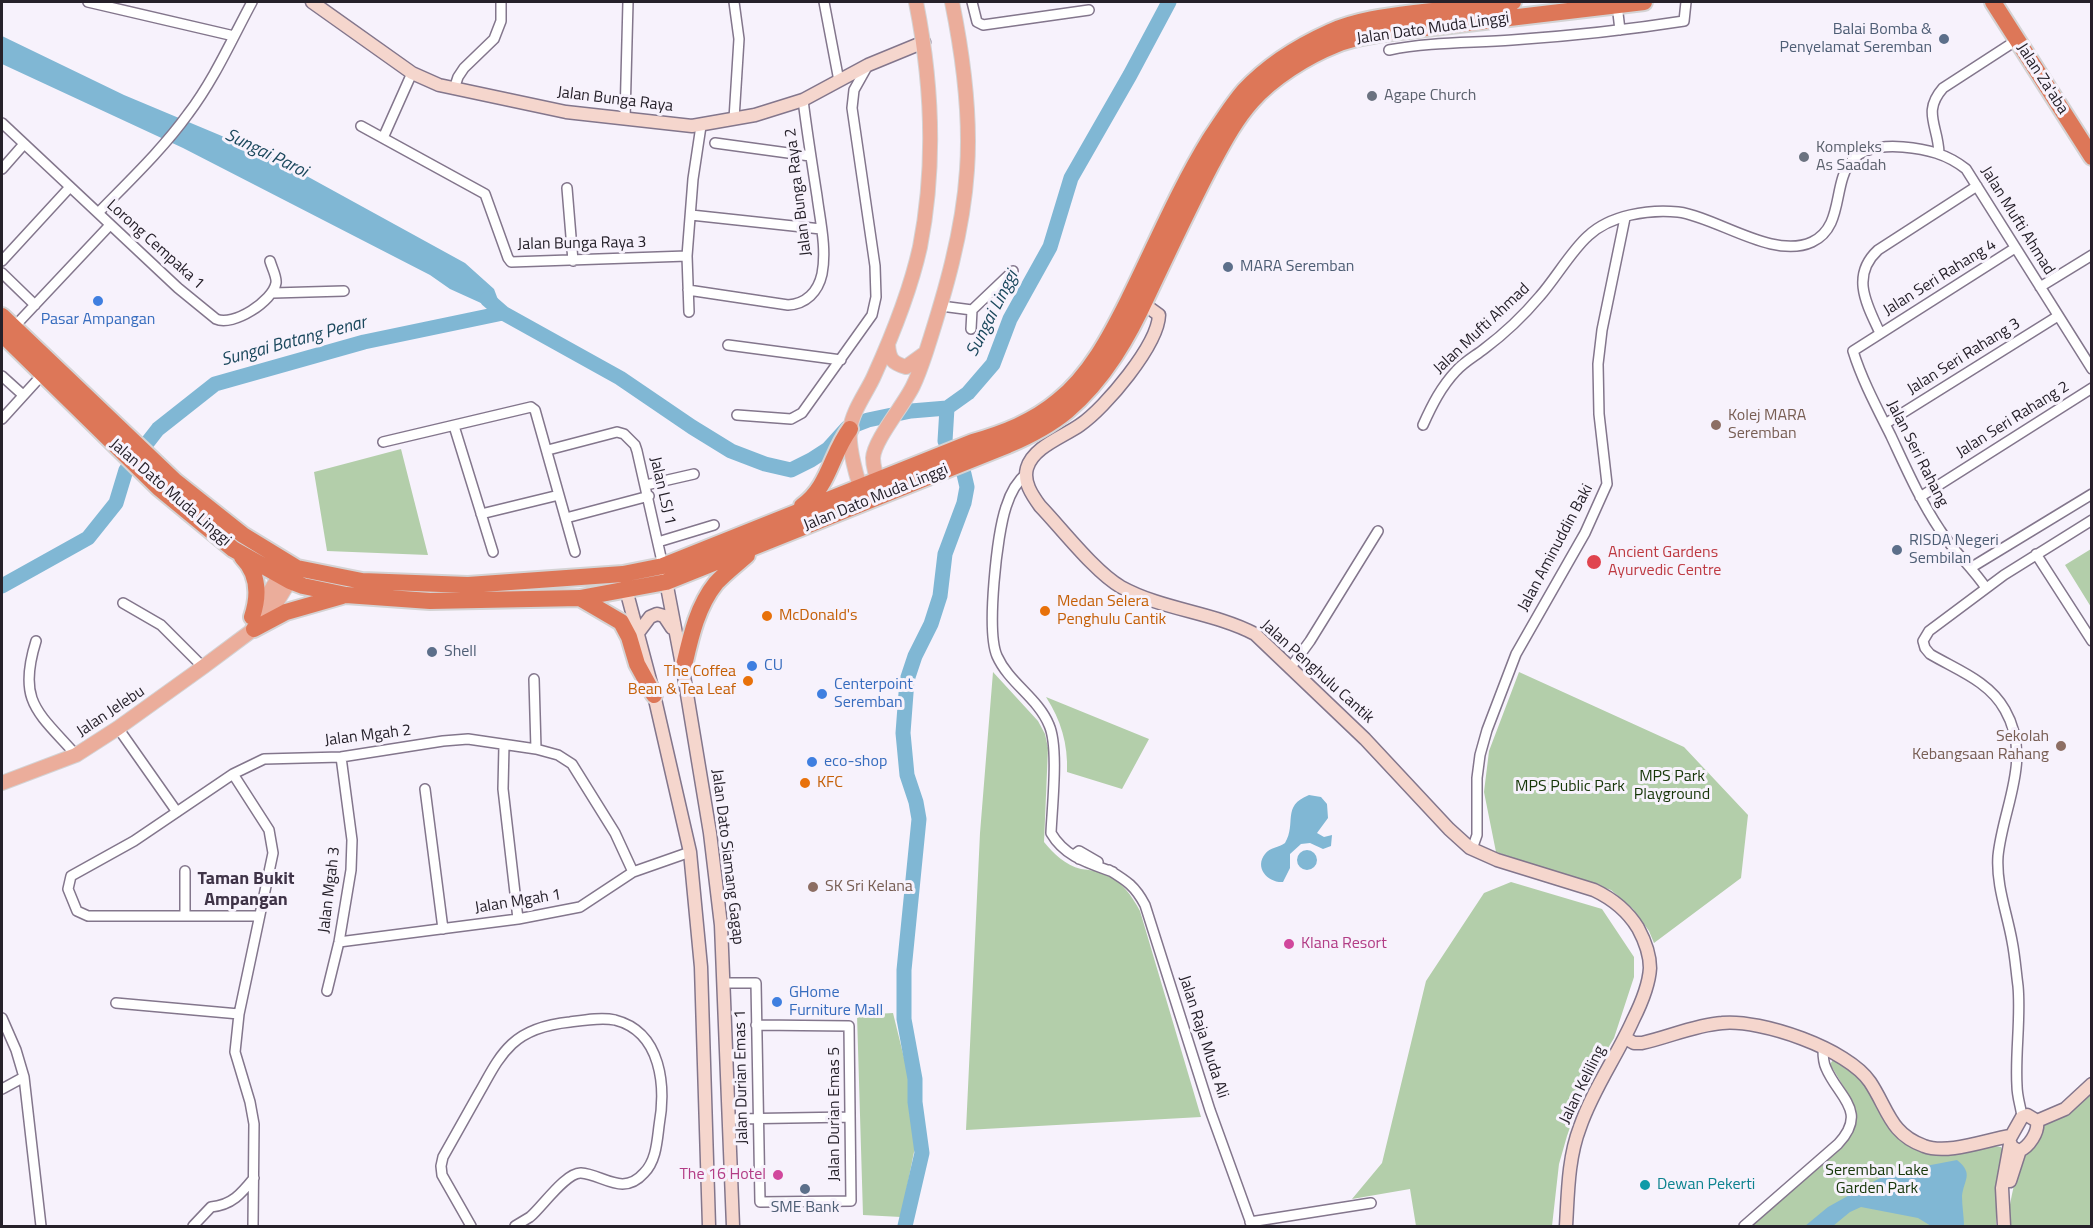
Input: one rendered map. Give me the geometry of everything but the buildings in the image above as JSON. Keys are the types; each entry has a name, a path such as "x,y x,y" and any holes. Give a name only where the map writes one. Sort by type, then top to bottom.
{"highway":[{"name":"Jalan Dato Muda Linggi","path":"6,326 42,375 243,535 303,586 346,595 430,601 580,598 624,582 664,574 757,547 880,487 976,449 1030,435 1068,411 1095,383 1115,356 1193,168 1226,114 1243,92 1261,75 1304,46 1330,32 1354,23 1381,17 1513,2"},
{"name":"Jalan Dato Muda Linggi","path":"1137,300 1236,122 1268,85 1289,70 1335,45 1358,38 1644,2"},
{"name":"Jalan Za'aba","path":"1992,2 2091,157"},
{"name":"Jalan Dato Muda Linggi","path":"6,326 113,433 159,488 233,549 288,572 362,580 468,585 624,582"},
{"path":"786,516 808,502 825,481 834,455 850,429"},
{"name":"Jalan Dato Muda Linggi","path":"664,574 786,516 863,494"},
{"path":"683,670 702,605 716,584 757,547"},
{"path":"233,549 245,560 253,573 257,587 253,623 346,595"},
{"path":"580,598 621,622 629,637 637,664 654,695"}],"main road":[{"path":"863,494 855,466 850,429 907,297 928,198 932,148 924,42 916,2"},
{"path":"880,487 873,457 876,444 913,387 941,306 960,223 967,169 968,107 952,2"},
{"path":"888,343 889,357 892,361 906,367 926,352"},
{"name":"Jalan Jelebu","path":"2,783 76,756 203,667 228,648 275,605 288,572"}],"street":[{"path":"88,2 234,36"},
{"path":"98,213 162,146 188,114 252,2"},
{"name":"Jalan Bunga Raya","path":"312,2 412,73 454,89 566,112 701,126 755,116 803,100 868,65 924,42"},
{"path":"454,89 464,68 494,39 501,21 501,2"},
{"path":"625,118 628,2"},
{"path":"734,2 738,39 734,119"},
{"path":"824,2 839,81"},
{"path":"972,2 977,22 983,25 1089,10"},
{"path":"1389,50 1415,45 1514,40 1620,30 1684,21 1686,2"},
{"path":"1617,5 1620,30"},
{"path":"1940,153 1938,136 1932,119 1935,97 1943,88 2017,40"},
{"path":"736,415 791,420 802,413 872,315 876,297 875,266 852,108 854,90 868,65"},
{"path":"383,138 412,73"},
{"name":"Jalan Bunga Raya 2","path":"688,290 788,305 800,304 813,292 822,273 821,229 803,100"},
{"name":"Lorong Cempaka 1","path":"2,123 178,288 222,322 238,319 273,293"},
{"name":"Jalan Bunga Raya 3","path":"361,126 485,194 511,262 687,256"},
{"path":"689,312 687,256 701,126"},
{"path":"715,143 810,156"},
{"path":"2,169 24,144"},
{"name":"Jalan Mufti Ahmad","path":"1423,425 1438,393 1457,369 1486,348 1514,323 1540,297 1588,236 1609,222 1650,211 1680,212 1775,245 1796,247 1812,242 1825,234 1833,220 1841,177 1852,162 1865,151 1875,147 1887,146 1940,153 1966,169 2091,369"},
{"path":"1880,333 1861,281 1872,256 1977,186"},
{"path":"2,261 70,187"},
{"path":"567,188 573,261"},
{"path":"691,215 821,229"},
{"name":"Jalan Aminuddin Baki","path":"1472,849 1477,835 1477,778 1480,755 1491,719 1516,654 1585,533 1607,484 1599,414 1598,364 1602,330 1625,218"},
{"path":"6,326 35,305 110,225"},
{"name":"Jalan Seri Rahang 4","path":"1880,333 2015,248"},
{"path":"2040,286 2091,255"},
{"path":"270,261 277,281 273,293 344,291"},
{"path":"971,329 972,309 1013,271"},
{"path":"2,273 35,305"},
{"path":"1027,473 1031,460 1042,449 1093,415 1119,388 1158,327 1159,315 1137,300"},
{"path":"941,306 972,309"},
{"name":"Jalan Seri Rahang 3","path":"1885,424 2058,316"},
{"name":"Jalan Seri Rahang","path":"1880,333 1853,351 1920,497 1952,547 1972,567 1986,588"},
{"path":"728,345 841,360"},
{"path":"2,419 42,375"},
{"path":"2,376 23,395"},
{"name":"Jalan Seri Rahang 2","path":"1920,497 2091,388"},
{"path":"384,442 526,407 536,410 575,552"},
{"path":"454,426 493,552"},
{"name":"Jalan LSJ 1","path":"548,450 617,432 624,434 635,445 649,496 664,574"},
{"name":"Jalan Penghulu Cantik","path":"1027,473 1031,494 1040,506 1103,574 1144,598 1238,625 1255,634 1365,739 1449,829 1472,849 1497,860 1594,890 1609,897 1627,912 1645,940 1650,969 1645,992 1625,1038"},
{"name":"Jalan Raja Muda Ali","path":"1027,473 1017,482 1010,496 1000,531 992,637 997,655 1008,674 1041,710 1050,725 1054,748 1051,833 1069,855 1079,859 1075,854 1079,851 1137,889 1145,905 1210,1110 1251,1224 1371,1203"},
{"path":"646,485 694,474"},
{"path":"1972,567 2091,494"},
{"path":"481,514 559,495"},
{"path":"566,518 649,496"},
{"path":"2004,1227 2003,1203 2013,1144 2022,1117 2017,1086 2018,988 2012,942 1998,876 1998,855 2016,778 2018,757 2015,735 2006,711 1995,695 1979,682 1930,654 1923,642 1929,631 1986,588 2091,520"},
{"path":"658,542 714,525"},
{"path":"1291,667 1310,641 1378,531"},
{"path":"2036,554 2091,641"},
{"name":"Jalan Dato Siamang Gagap","path":"664,574 683,670 711,843 721,925 730,1119 732,1227"},
{"path":"624,582 654,695 690,852 701,967 709,1227"},
{"path":"123,603 161,625 203,667"},
{"path":"638,633 650,617 657,614 664,616 676,633"},
{"path":"36,641 28,671 34,707 76,756"},
{"path":"534,679 536,749"},
{"path":"118,728 177,812"},
{"name":"Jalan Mgah 2","path":"184,916 88,916 77,911 68,889 71,876 134,841 233,774 264,759 341,757 443,741 468,739 536,749 558,755 572,764 615,833 633,872"},
{"path":"504,745 502,784 518,919"},
{"name":"Jalan Mgah 3","path":"327,991 339,942 351,870 352,840 341,757"},
{"path":"233,774 269,830 273,853 239,1014 235,1052 254,1124 253,1227"},
{"path":"425,789 443,929"},
{"name":"Jalan Mgah 1","path":"339,942 518,919 580,907 633,872 690,852"},
{"path":"185,871 184,916 260,916"},
{"name":"Jalan Durian Emas 1","path":"724,983 756,983 760,1202"},
{"path":"116,1003 239,1014"},
{"path":"2,1018 16,1050 24,1077 41,1227"},
{"path":"471,1227 442,1175 441,1166 443,1157 499,1057 514,1042 533,1031 555,1023 613,1019 629,1025 643,1036 654,1053 660,1069 662,1089 660,1121 654,1154 649,1167 642,1176 615,1184 580,1173 570,1176 530,1217 515,1227"},
{"name":"Jalan Keliling","path":"1566,1227 1570,1169 1580,1126 1625,1038 1634,1043 1642,1043 1708,1024 1736,1022 1772,1029 1847,1060 1860,1070 1870,1082 1894,1126 1902,1135 1925,1147 2013,1144"},
{"name":"Jalan Durian Emas 5","path":"756,1025 849,1026 851,1201 760,1202"},
{"path":"1744,1227 1838,1144 1850,1127 1849,1106 1827,1070 1823,1049"},
{"path":"2,1089 24,1077"},
{"path":"2037,1121 2065,1109 2091,1084"},
{"path":"2013,1144 2025,1147 2038,1129 2037,1121 2031,1116 2022,1117"},
{"path":"730,1119 850,1117"},
{"path":"194,1227 212,1207 225,1206 232,1202 254,1179"}],"green space":[{"path":"401,449 428,555 327,551 314,472"},
{"path":"2091,549 2091,607 2065,565"},
{"path":"993,672 1038,721 1045,734 1048,748 1044,842 1070,865 1102,873 1116,880 1140,911 1201,1117 966,1130 980,833"},
{"name":"MPS Public Park","path":"1519,672 1684,747 1748,815 1741,878 1654,943 1649,931 1633,909 1611,890 1496,852 1484,792 1489,751"},
{"path":"1046,697 1149,739 1122,789 1067,772 1062,733 1056,714"},
{"path":"1511,882 1602,909 1634,957 1634,977 1614,1038 1583,1090 1567,1136 1559,1164 1552,1226 1416,1226 1410,1189 1352,1199 1382,1163 1426,981 1484,893"},
{"path":"893,1013 909,1078 909,1109 915,1147 901,1217 863,1215 857,1015"},
{"name":"Seremban Lake Garden Park","path":"1833,1060 1847,1067 1862,1079 1892,1133 1914,1149 1930,1153 1988,1145 2001,1147 2006,1157 1996,1195 1996,1226 1750,1226 1843,1147 1854,1128 1854,1104 1830,1064"},
{"path":"2092,1090 2091,1226 2007,1226 2017,1173 2034,1135 2053,1116"}],"water":[{"path":"2,36 124,95 272,157 465,263 494,289 503,313 450,289 430,275 183,148 2,64"},
{"path":"1309,795 1321,797 1327,804 1328,818 1317,833 1324,837 1332,835 1331,846 1323,849 1310,843 1301,844 1290,854 1290,868 1283,882 1272,880 1264,874 1262,859 1269,850 1285,843 1295,804"},
{"path":"1307,850 1314,853 1317,860 1314,867 1307,870 1300,867 1297,860 1300,853"},
{"path":"1957,1160 1967,1173 1962,1196 1964,1226 1931,1226 1918,1218 1861,1207 1850,1212 1833,1226 1805,1226 1828,1207 1889,1173"}],"waterway":[{"name":"Sungai Linggi","path":"487,299 503,313 620,378 731,451 765,464 791,470 828,449 847,428 868,420 911,411 947,408 968,393 993,364 1010,319 1050,247 1071,178 1169,2"},
{"name":"Sungai Batang Penar","path":"2,586 88,538 116,503 126,470 158,429 215,384 364,342 503,313"},
{"path":"905,1226 922,1153 915,1102 915,1079 904,1019 904,970 919,819 907,775 903,733 907,680 915,656 931,624 940,596 945,554 964,503 967,487 964,474 945,441 947,408"}],"place":[{"name":"Balai Bomba & Penyelamat Seremban","path":"1944,39"},
{"name":"Agape Church","path":"1372,96"},
{"name":"Kompleks As Saadah","path":"1804,157"},
{"name":"MARA Seremban","path":"1228,267"},
{"name":"Pasar Ampangan","path":"98,301"},
{"name":"Kolej MARA Seremban","path":"1716,425"},
{"name":"RISDA Negeri Sembilan","path":"1897,550"},
{"name":"Ancient Gardens Ayurvedic Centre","path":"1594,562"},
{"name":"Medan Selera Penghulu Cantik","path":"1045,611"},
{"name":"McDonald's","path":"767,616"},
{"name":"Shell","path":"432,652"},
{"name":"CU","path":"752,666"},
{"name":"The Coffea Bean & Tea Leaf","path":"748,681"},
{"name":"Centerpoint Seremban","path":"822,694"},
{"name":"Sekolah Kebangsaan Rahang","path":"2061,746"},
{"name":"eco-shop","path":"812,762"},
{"name":"KFC","path":"805,783"},
{"name":"SK Sri Kelana","path":"813,887"},
{"name":"Klana Resort","path":"1289,944"},
{"name":"GHome Furniture Mall","path":"777,1002"},
{"name":"The 16 Hotel","path":"778,1175"},
{"name":"Dewan Pekerti","path":"1645,1185"},
{"name":"SME Bank","path":"805,1189"}],"district":[{"name":"Taman Bukit Ampangan","path":"246,890"}],"water label":[{"name":"Sungai Paroi","path":"266,154"}],"park label":[{"name":"MPS Park Playground","path":"1672,786"}]}
